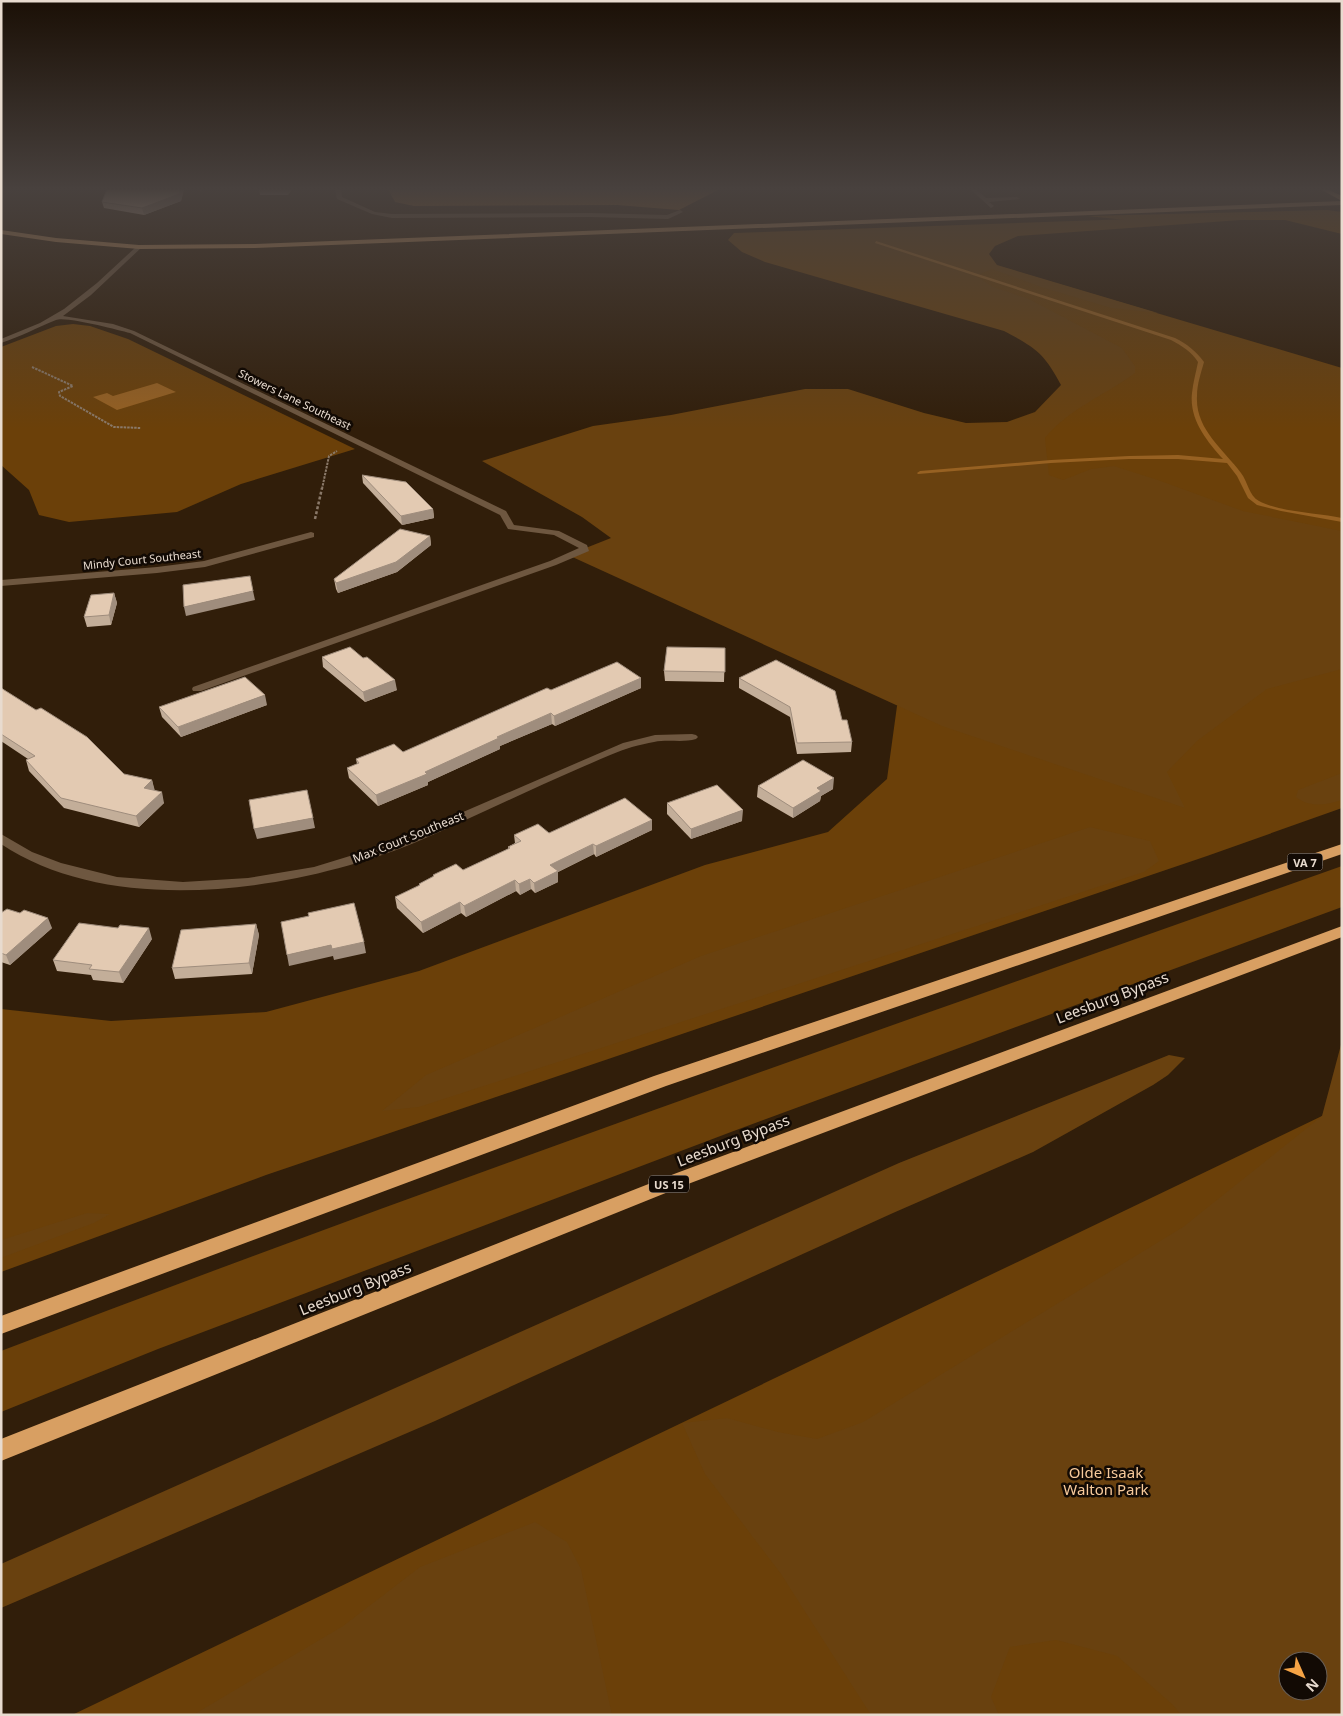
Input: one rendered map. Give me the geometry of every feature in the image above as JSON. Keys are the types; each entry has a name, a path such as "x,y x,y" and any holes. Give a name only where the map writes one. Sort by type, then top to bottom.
{"highway":[{"path":"1,1325 660,1081 1269,874 1342,840"},
{"name":"VA 7","path":"1269,874 1342,849"},
{"name":"Leesburg Bypass","path":"1,1450 672,1183 1342,931"}],"street":[{"path":"1,340 34,329 57,317 86,295 115,269"},
{"name":"Stowers Lane Southeast","path":"57,317 113,326 132,332 503,513 511,527 556,532 584,547 584,551 197,689"},
{"name":"Mindy Court Southeast","path":"1,583 157,570 205,564 311,535"},
{"name":"Max Court Southeast","path":"1,838 15,848 48,864 91,876 138,884 196,886 279,878 335,866 379,852 627,745 656,738 692,737"}],"path":[{"path":"32,367 72,386 59,392 60,396 110,426 123,429 141,428"},
{"path":"311,535 323,493 329,456 333,452 358,442"}],"green space":[{"path":"790,269 992,269 976,276 993,287 1029,299 1122,348 1135,366 1135,373 1076,410 1045,438 1049,475 1063,480 1091,469 1114,466 1243,511 1342,531 1342,669 1267,689 1197,741 1167,772 1185,808 942,726 568,555 611,538 582,517 482,461 593,426 671,415 805,389 848,389 924,413 966,423 1007,422 1035,412 1061,385 1049,365 1038,352 1004,331"},
{"path":"964,269 1009,269 1342,368 1342,808 1207,856 266,1175 1,1272 1,1009 111,1021 266,1012 419,971 705,865 828,832 887,779 897,706 1016,436 1097,379 947,275"},
{"path":"992,269 1011,269 1158,313 1111,308 1041,287"},
{"path":"73,324 90,326 128,339 355,449 241,484 177,512 69,522 39,515 29,490 1,465 1,347 56,326"},
{"path":"1342,773 1342,800 1312,804 1296,797 1298,790"},
{"path":"1090,827 1150,841 1159,861 1144,872 419,1107 382,1111 426,1075 701,956"},
{"path":"1342,866 1342,907 731,1132 158,1349 1,1412 1,1351 502,1165"},
{"path":"1342,1041 1342,1715 1181,1715 1173,1705 1117,1656 1056,1640 1010,1647 991,1697 999,1715 871,1715 781,1574 705,1474 682,1423 727,1418 778,1432 817,1439 863,1422 1183,1227 1322,1116"},
{"path":"1169,1055 1185,1058 1168,1075 1153,1085 1033,1152 893,1213 435,1421 1,1608 1,1564 899,1163"},
{"name":"Olde Isaak Walton Park","path":"1322,1116 1342,1715 72,1715"},
{"path":"87,1213 110,1214 94,1223 1,1258 1,1240"},
{"path":"535,1522 567,1542 581,1569 612,1715 193,1715 343,1626 420,1567"}],"shaded area":[{"path":"157,383 176,392 117,410 93,397 107,393 113,396"}],"building":[{"path":"362,475 406,482 433,509 401,516"},
{"path":"400,529 430,536 396,562 336,583 334,579"},
{"path":"250,576 253,591 184,607 183,585"},
{"path":"114,593 109,615 84,617 91,595"},
{"path":"350,647 363,658 367,657 395,680 363,692 322,657"},
{"path":"667,647 725,648 725,672 664,671"},
{"path":"776,660 835,691 842,720 847,720 852,742 797,743 790,707 739,678"},
{"path":"617,662 641,678 554,716 551,713 425,772 427,774 376,795 347,768 359,763 356,759 394,744 403,752 547,688 551,690"},
{"path":"245,677 265,695 178,727 159,707"},
{"path":"1,688 36,710 41,708 87,737 124,774 152,780 144,788 162,792 136,816 61,798 26,760 35,756 1,734"},
{"path":"803,760 834,778 817,788 821,791 793,808 758,786"},
{"path":"717,785 743,810 691,829 667,803"},
{"path":"307,790 313,818 254,829 249,800"},
{"path":"625,798 652,820 596,846 593,844 550,865 558,871 534,883 530,879 519,884 515,880 464,906 460,902 421,922 395,897 456,864 463,870 510,848 508,847 521,841 514,835 538,824 549,833"},
{"path":"354,903 364,942 332,949 331,945 287,955 281,922 309,916 308,913"},
{"path":"7,909 20,913 24,910 48,918 6,955 1,953 1,913"},
{"path":"79,923 118,928 120,925 149,928 119,972 89,969 92,965 53,960"},
{"path":"256,924 249,963 172,968 181,930"}],"waterway":[{"path":"959,269 1181,343 1192,351 1201,362 1194,396 1194,408 1197,418 1208,438 1228,462"},
{"path":"920,473 1129,457 1178,457 1228,462"},
{"path":"1228,462 1240,476 1253,500 1259,504 1281,510 1342,520"}]}
